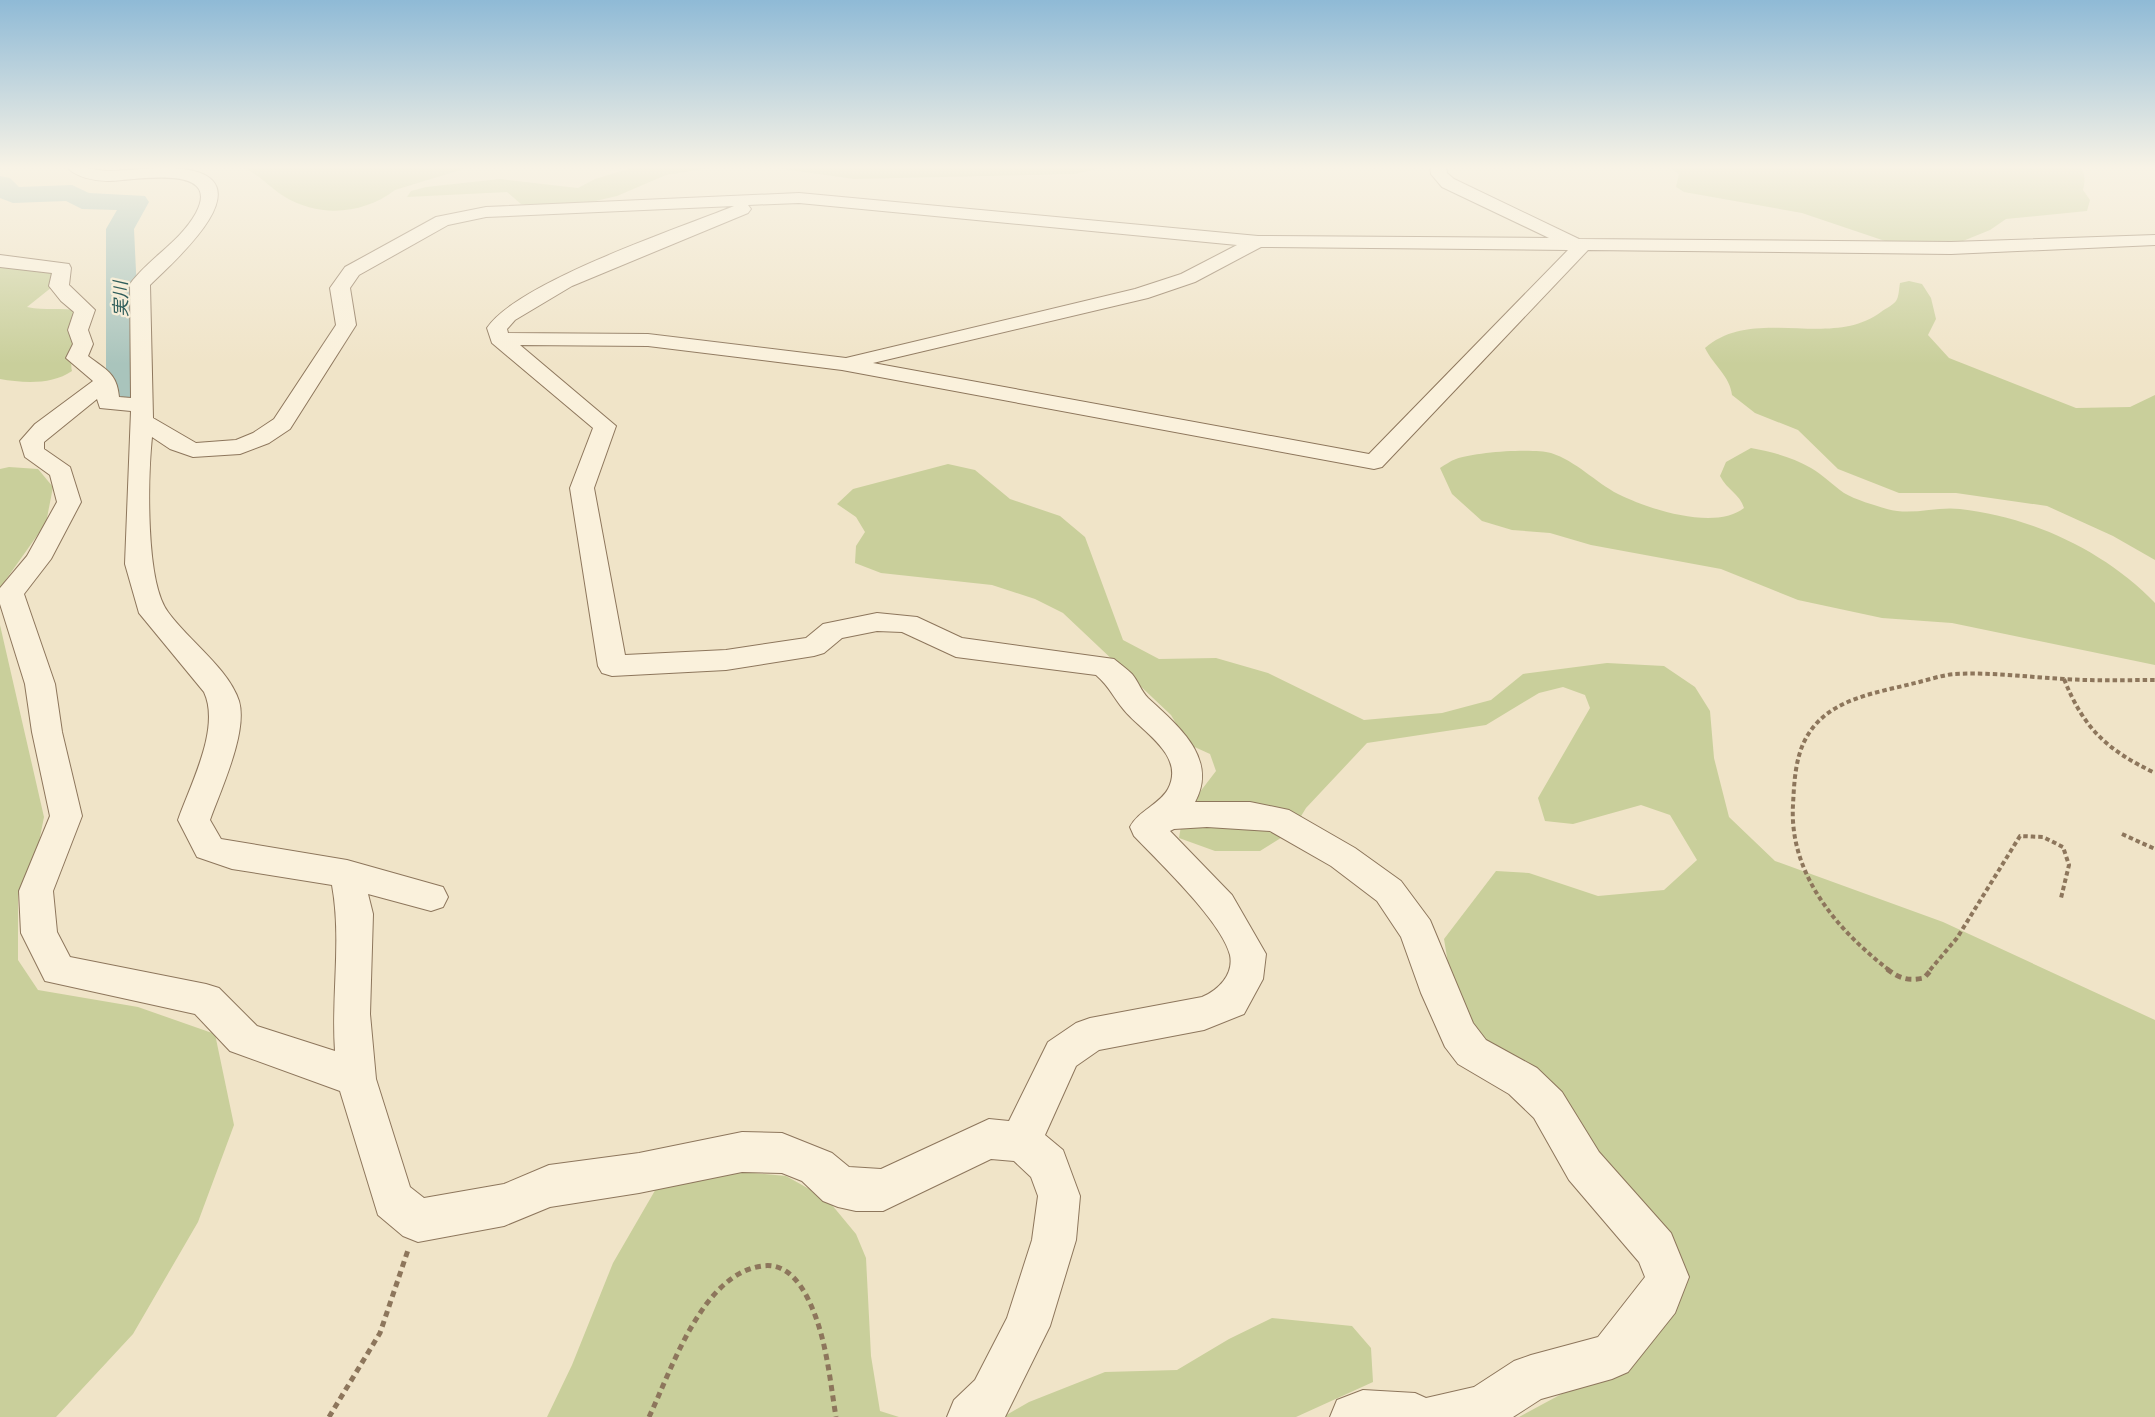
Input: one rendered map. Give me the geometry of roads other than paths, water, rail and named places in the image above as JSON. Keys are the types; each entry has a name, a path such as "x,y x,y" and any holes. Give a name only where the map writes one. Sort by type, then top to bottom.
{"street":[{"path":"189,232 140,284 142,413 139,446 138,564 153,613 217,687 224,702 225,721 221,742 194,820 209,848 232,856 347,874 431,897"},
{"path":"0,261 62,268 59,286 68,297 85,310 78,330 83,344 77,358 107,381 108,403 142,413 178,444 193,450 240,447 282,424 346,325 340,288 352,271 422,232"},
{"path":"685,232 566,282 508,316 497,328 499,339 604,426 582,488 612,666 726,660 814,646 833,631 877,622 907,623 956,647 1104,666 1122,682 1135,703 1166,730 1183,757 1188,777 1182,796 1146,827"},
{"path":"1166,232 1258,241 1581,247 1951,248 2155,240"},
{"path":"1550,232 1581,247"},
{"path":"842,364 1141,294 1188,278 1258,241"},
{"path":"499,339 648,340 842,364 1374,462 1581,247"},
{"path":"107,381 43,429 32,441 33,452 61,472 69,502 38,559 10,593 40,684 47,732 66,816 36,891 39,933 58,970 206,999 244,1039 323,1065 356,1079"},
{"path":"1146,827 1171,818 1207,814 1250,815 1277,819 1343,857 1389,891 1417,931 1440,993 1459,1035 1472,1052 1523,1081 1548,1105 1584,1166 1656,1248 1667,1277 1659,1297 1612,1356 1531,1378 1482,1408 1438,1417"},
{"path":"1023,1142 1030,1118 1062,1053 1090,1035 1204,1013 1230,1002 1245,979 1248,954 1220,905 1146,827"},
{"path":"347,874 355,914 351,1014 356,1079 393,1200 418,1221 504,1205 549,1186 639,1173 742,1152 782,1153 817,1167 838,1185 856,1190 882,1190 989,1139 1023,1142 1048,1164 1059,1196 1054,1240 1027,1326 992,1397 970,1417"},
{"path":"1354,1417 1363,1414 1415,1417"}],"waterway":[{"name":"実川","path":"120,232 124,398"}]}
